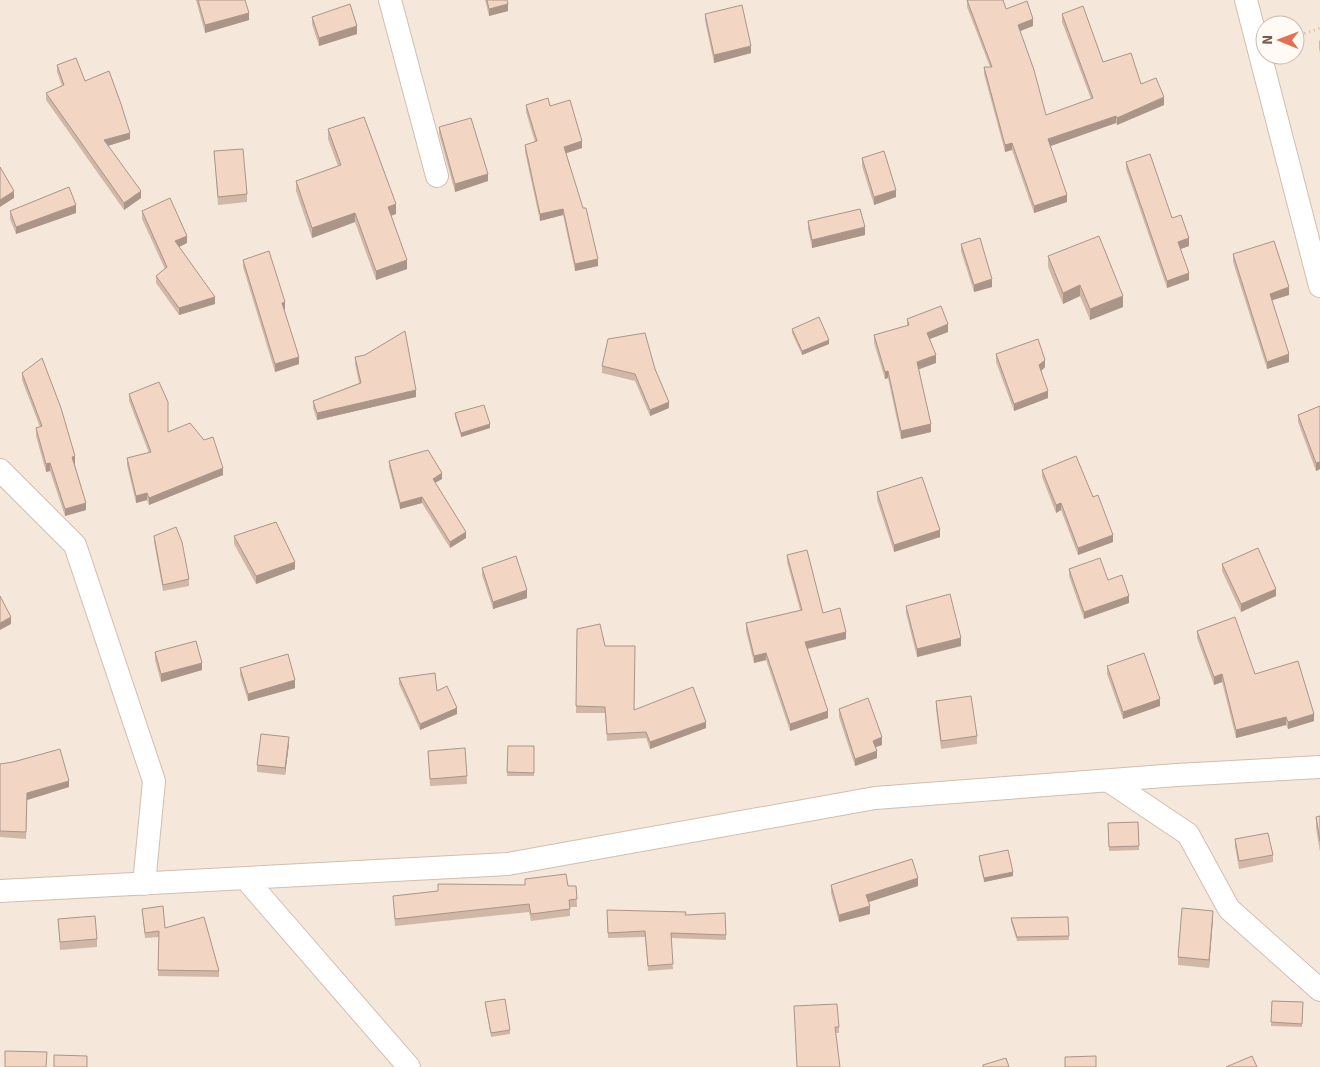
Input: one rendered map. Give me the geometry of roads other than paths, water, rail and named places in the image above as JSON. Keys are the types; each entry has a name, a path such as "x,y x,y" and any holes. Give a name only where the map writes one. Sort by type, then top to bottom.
{"street":[{"path":"390,0 437,176"},
{"path":"1246,0 1320,286"},
{"path":"0,470 75,545 154,781 144,884"},
{"path":"0,891 508,864 875,798 1320,767"},
{"path":"1109,781 1188,834 1229,909 1320,990"},
{"path":"245,878 409,1067"}]}
